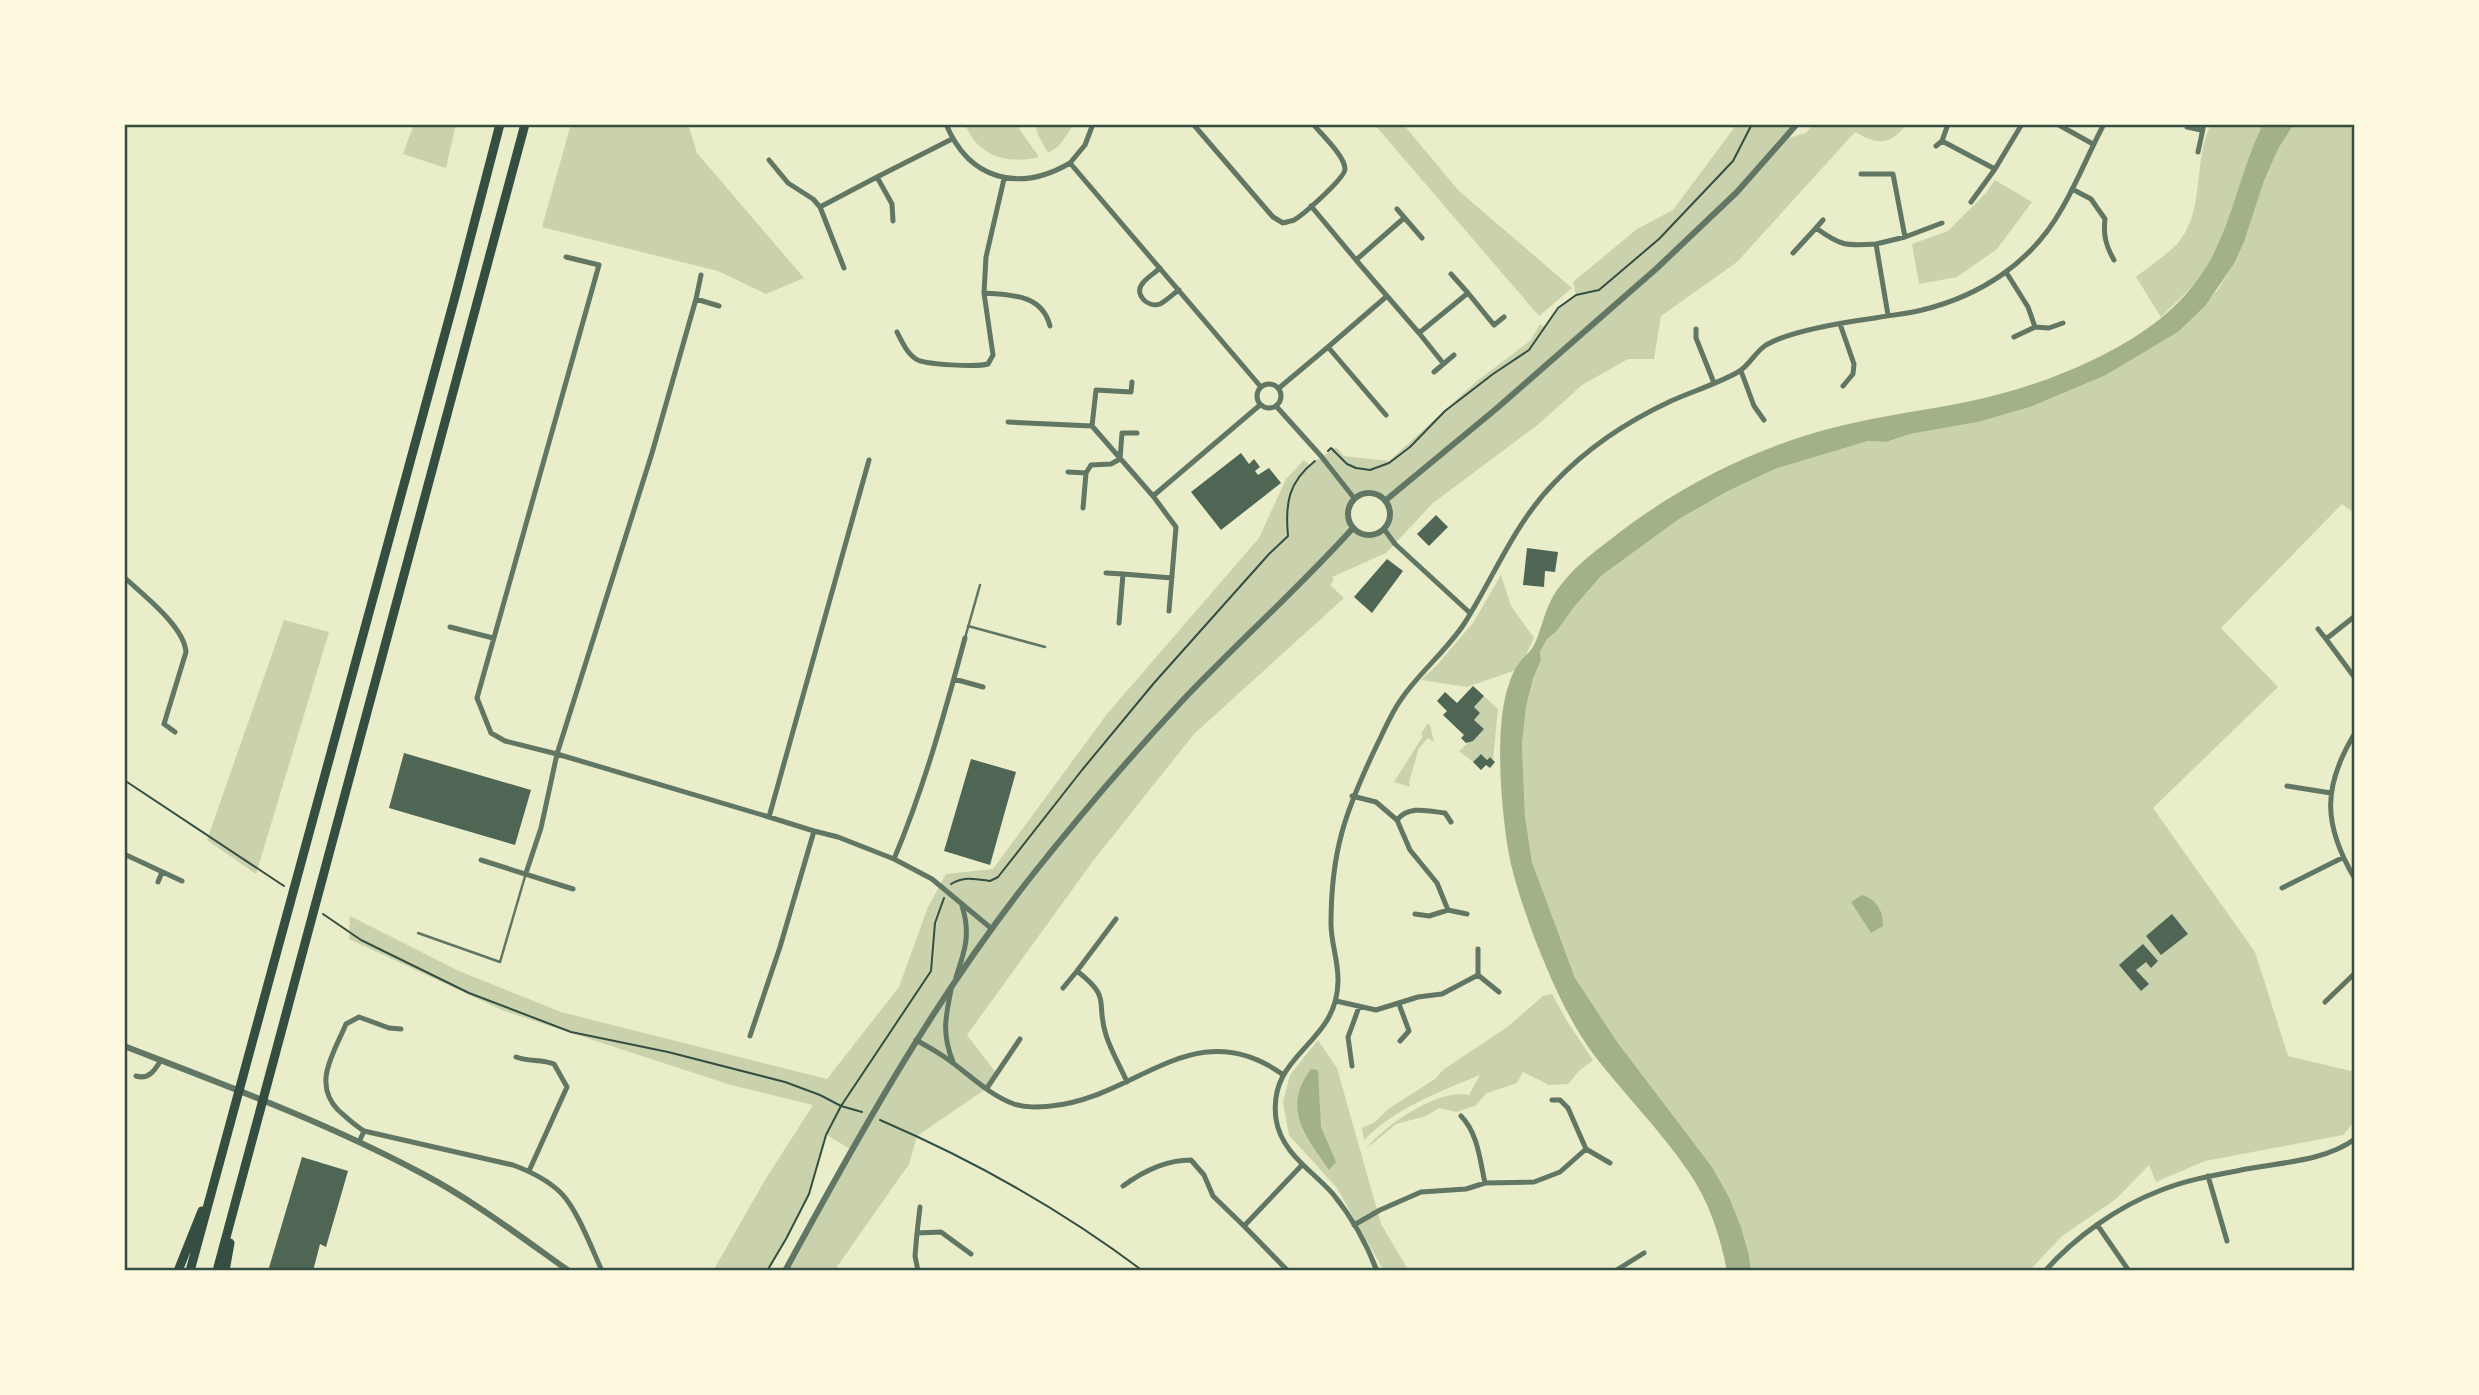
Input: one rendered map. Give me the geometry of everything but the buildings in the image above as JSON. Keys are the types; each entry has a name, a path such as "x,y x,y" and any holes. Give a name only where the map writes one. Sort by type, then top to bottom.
{"highway":[{"path":"190,1271 500,124"},
{"path":"217,1271 525,124"},
{"path":"177,1271 217,1172"},
{"path":"225,1271 242,1180"}],"street":[{"path":"946,124 962,155 983,170 1004,179 1030,179 1054,172 1070,163 1086,145 1093,124"},
{"path":"1193,124 1273,217 1283,223 1293,220 1311,206 1342,177 1345,169 1341,157 1313,124"},
{"path":"1386,500 1496,409 1656,269 1737,192 1797,124"},
{"path":"1936,146 1942,141 1948,124"},
{"path":"1971,202 2022,124"},
{"path":"2057,124 2093,144"},
{"path":"1377,1271 1354,1225 1333,1195 1283,1142 1276,1121 1276,1100 1282,1074 1329,1020 1336,1001 1338,978 1330,930 1332,877 1339,835 1352,796 1400,700 1462,626 1511,538 1554,482 1591,450 1630,422 1741,371 1765,346 1840,324 1918,312 1952,302 1984,287 2022,260 2047,233 2104,124"},
{"path":"2187,127 2202,127 2199,152"},
{"path":"820,207 952,139"},
{"path":"1942,141 1995,169"},
{"path":"769,160 788,183 813,199 820,207 844,268"},
{"path":"1070,163 1261,387"},
{"path":"1861,174 1893,174 1905,237"},
{"path":"877,177 892,204 893,221"},
{"path":"897,332 906,349 918,361 977,367 988,364 993,355 984,293 986,257 1004,179"},
{"path":"2072,188 2091,199 2105,219 2103,231 2106,245 2114,260"},
{"path":"1311,206 1443,363"},
{"path":"1397,209 1422,238"},
{"path":"1356,260 1404,218"},
{"path":"1793,253 1822,220"},
{"path":"1816,229 1835,242 1848,246 1876,244 1905,237 1942,223"},
{"path":"1876,244 1888,315"},
{"path":"566,257 599,265 477,698 491,733 505,741 838,836 894,859 932,879 992,929"},
{"path":"1160,268 1142,284 1142,298 1156,305 1179,290"},
{"path":"2006,272 2028,307 2035,327"},
{"path":"1451,274 1494,325 1504,317"},
{"path":"526,873 541,828 557,754 648,466 701,275"},
{"path":"984,293 1021,295 1035,302 1047,316 1050,326"},
{"path":"1419,333 1468,293"},
{"path":"1279,388 1387,296"},
{"path":"696,299 719,306"},
{"path":"1840,324 1854,364 1853,374 1843,386"},
{"path":"2014,337 2035,327 2049,328 2063,324"},
{"path":"1696,329 1696,338 1714,383"},
{"path":"1328,347 1386,415"},
{"path":"1434,372 1454,355"},
{"path":"1741,371 1754,406 1764,421"},
{"path":"1132,382 1131,392 1096,390 1092,426 1153,496 1176,527 1169,611"},
{"path":"1268,384 1279,388 1281,398 1276,406 1270,409 1260,405 1256,398 1261,387 1268,384"},
{"path":"1153,496 1260,405"},
{"path":"1276,406 1354,498"},
{"path":"1008,422 1092,426"},
{"path":"1120,459 1122,433 1137,433"},
{"path":"1083,508 1086,473 1091,465 1111,464 1120,459"},
{"path":"769,817 869,460"},
{"path":"1068,472 1086,473"},
{"path":"1368,492 1386,500 1390,516 1384,529 1368,535 1353,528 1347,512 1354,498 1368,492"},
{"path":"785,1271 877,1102 953,985 1033,874 1182,701 1314,572 1353,528"},
{"path":"1384,529 1395,544 1470,613"},
{"path":"1106,573 1172,578"},
{"path":"1119,623 1124,574"},
{"path":"125,581 181,634 186,645 164,724 175,732"},
{"path":"2326,639 2355,616"},
{"path":"450,627 493,638"},
{"path":"2318,629 2355,678"},
{"path":"894,859 906,832 965,638"},
{"path":"954,679 983,687"},
{"path":"2355,733 2340,758 2331,793 2331,818 2342,858 2355,879"},
{"path":"2287,786 2331,793"},
{"path":"1352,796 1376,802 1397,820 1410,850 1437,883 1448,910"},
{"path":"1397,820 1402,813 1419,809 1445,813 1451,822"},
{"path":"750,1036 780,947 814,831"},
{"path":"124,854 182,881"},
{"path":"2282,888 2342,858"},
{"path":"481,860 573,889"},
{"path":"158,882 162,872"},
{"path":"954,1064 946,1043 944,1022 966,946 967,922 961,904"},
{"path":"1415,914 1429,916 1448,910 1467,915"},
{"path":"1063,988 1116,919"},
{"path":"1478,949 1478,975"},
{"path":"1077,971 1093,984 1102,1000 1105,1033 1127,1082"},
{"path":"2325,1002 2355,973"},
{"path":"1336,1001 1377,1010 1418,997 1442,993 1478,975"},
{"path":"1478,975 1499,992"},
{"path":"1399,1004 1409,1031 1400,1041"},
{"path":"1352,1066 1348,1037 1359,1007"},
{"path":"401,1029 388,1028 359,1017 346,1024 324,1078 328,1099 354,1125 364,1131 529,1171 561,1193 583,1228 602,1271"},
{"path":"916,1040 1014,1104 1037,1107 1071,1104 1127,1082 1181,1056 1210,1052 1241,1055 1282,1074"},
{"path":"987,1088 1020,1040"},
{"path":"124,1046 359,1142 424,1175 496,1220 569,1271"},
{"path":"516,1057 527,1061 540,1059 554,1064 567,1087 529,1171"},
{"path":"136,1076 153,1074 161,1060"},
{"path":"1552,1100 1560,1100 1568,1108 1586,1149 1610,1163"},
{"path":"1461,1116 1468,1122 1476,1144 1485,1183"},
{"path":"359,1142 364,1131"},
{"path":"2045,1271 2067,1248 2098,1226 2128,1206 2158,1191 2208,1176 2314,1157 2343,1147 2355,1139"},
{"path":"1354,1225 1421,1192 1466,1189 1485,1183 1534,1182 1560,1172 1586,1149"},
{"path":"1123,1186 1137,1176 1176,1160 1191,1160 1204,1175 1213,1196 1288,1271"},
{"path":"1244,1226 1302,1165"},
{"path":"2208,1176 2227,1241"},
{"path":"918,1271 915,1256 920,1207"},
{"path":"2098,1226 2129,1271"},
{"path":"917,1233 941,1232 971,1254"},
{"path":"1615,1271 1644,1254"}],"lane":[{"path":"965,638 980,585"},
{"path":"968,626 1045,648"},
{"path":"418,933 500,962 526,873"}],"path":[{"path":"766,1271 786,1239 808,1194 827,1135 841,1106 931,971 935,923 948,886 958,880 970,878 990,881 1004,869 1154,683 1252,572 1288,536 1286,507 1297,480 1331,448 1347,464 1370,470 1389,463 1410,447 1446,411 1529,350 1559,308 1576,295 1599,290 1659,239 1733,161 1752,124"},
{"path":"124,780 287,888"},
{"path":"318,911 360,940 469,993 571,1032 667,1052 785,1082 869,1115"},
{"path":"881,1121 917,1136 1034,1197 1107,1244 1143,1271"}],"shaded area":[{"path":"414,124 456,124 446,168 403,154"},
{"path":"571,124 688,124 697,153 804,278 766,294 718,271 542,227"},
{"path":"965,124 1014,125 1039,157 1016,160 995,156 977,144"},
{"path":"1035,124 1074,124 1059,146 1048,153"},
{"path":"1374,124 1403,124 1459,191 1572,288 1539,316"},
{"path":"1737,124 1797,124 1785,139 1806,133 1813,124 1907,124 1895,136 1883,141 1855,132 1737,262 1661,316 1654,359 1628,359 1582,385 1540,423 1433,503 1386,553 1332,577 1334,580 1330,585 1344,598 1194,734 1093,861 967,1035 997,1074 987,1088 917,1136 909,1164 834,1271 785,1271 850,1149 827,1135 809,1194 767,1271 713,1271 765,1180 813,1105 731,1085 504,1011 349,939 350,916 459,971 561,1012 827,1079 899,987 928,907 946,874 993,869 1107,714 1259,538 1286,479 1304,460 1310,465 1336,447 1344,456 1389,461 1477,381 1530,341 1540,324 1544,327 1558,308 1576,295 1573,282 1637,229 1673,210","holes":["1368,492 1381,496 1390,511 1385,528 1372,535 1358,532 1348,518 1352,501"]},
{"path":"2211,124 2263,124 2221,241 2198,281 2161,317 2136,277 2172,249 2188,226 2196,197 2202,152"},
{"path":"2263,124 2294,124 2278,149 2264,181 2234,264 2205,306 2178,332 2106,375 2030,407 1978,422 1910,434 1886,442 1868,441 1775,469 1728,491 1679,519 1601,576 1556,632 1547,639 1540,652 1541,660 1526,707 1522,744 1525,816 1532,862 1575,978 1618,1043 1712,1167 1729,1197 1741,1227 1751,1271 1727,1271 1713,1219 1702,1194 1666,1141 1584,1041 1560,998 1534,937 1510,860 1501,789 1500,743 1504,701 1513,673 1533,646 1550,603 1569,575 1589,556 1637,520 1691,485 1749,457 1809,434 1971,401 2045,380 2118,347 2160,319 2184,297 2215,251"},
{"path":"2294,124 2355,124 2355,514 2342,504 2221,628 2278,687 2153,808 2255,952 2288,1056 2355,1072 2355,1121 2343,1135 2205,1161 2156,1182 2149,1165 2116,1199 2062,1236 2029,1271 1751,1271 1741,1227 1729,1197 1712,1167 1618,1043 1575,978 1532,862 1525,816 1522,744 1526,707 1541,660 1540,652 1547,639 1556,632 1601,576 1679,519 1728,491 1775,469 1868,441 1886,442 1910,434 1978,422 2030,407 2106,375 2178,332 2217,291 2234,264 2264,181 2278,149"},
{"path":"1995,180 2032,202 1997,249 1957,277 1919,284 1912,244 1948,231 1986,193"},
{"path":"1501,575 1511,606 1534,638 1519,669 1467,687 1421,680 1473,623"},
{"path":"284,620 329,632 256,874 207,840"},
{"path":"1484,696 1498,709 1493,760 1490,757 1487,760 1481,754 1473,762 1459,751 1484,729 1474,720 1480,713 1474,707"},
{"path":"1427,724 1430,725 1434,742 1428,738 1419,748 1410,787 1394,782 1423,736 1421,734"},
{"path":"1862,895 1878,906 1882,915 1883,926 1871,933 1851,902"},
{"path":"1552,994 1593,1060 1568,1084 1549,1085 1523,1072 1517,1083 1487,1093 1475,1106 1456,1112 1439,1108 1426,1116 1396,1124 1366,1149 1385,1130 1413,1110 1443,1097 1469,1095 1480,1075 1404,1110 1364,1140 1362,1128 1375,1122 1388,1109 1506,1028 1543,996"},
{"path":"1318,1040 1337,1068 1381,1224 1409,1271 1384,1271 1337,1188 1289,1135 1283,1102 1290,1075"},
{"path":"1311,1069 1318,1070 1321,1127 1336,1162 1329,1170 1305,1134 1297,1110 1302,1083"}]}
